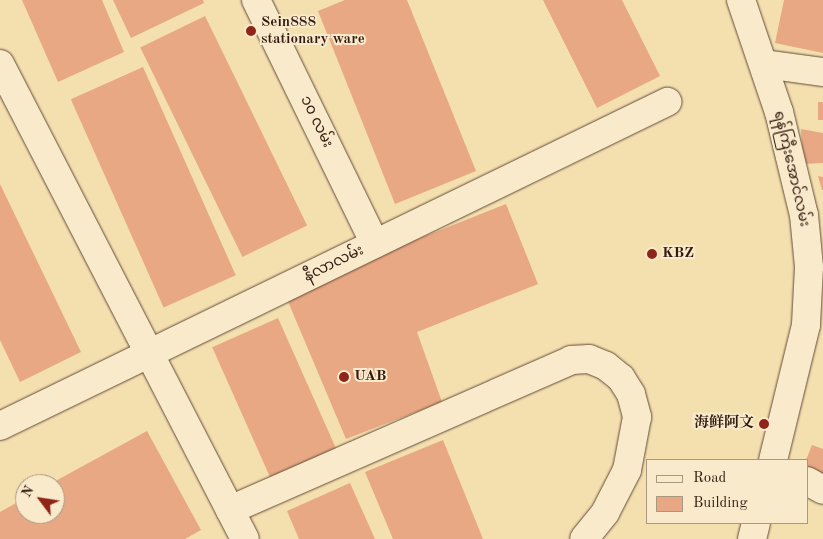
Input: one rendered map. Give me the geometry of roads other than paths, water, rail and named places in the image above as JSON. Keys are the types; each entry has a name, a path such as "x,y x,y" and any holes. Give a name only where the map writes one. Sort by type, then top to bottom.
{"street":[{"name":"၁၀ လမ်း","path":"256,0 375,244"},
{"name":"ရန်ကြီးအောင်လမ်း","path":"741,0 779,112 804,215 809,267 806,325 773,459"},
{"path":"0,64 245,539"},
{"path":"764,64 823,72"},
{"name":"နီလာလမ်း","path":"0,426 668,102"},
{"path":"230,510 571,360 589,359 606,366 621,378 631,394 637,417 627,470 605,513 584,539"},
{"path":"808,482 823,490"},
{"path":"752,539 756,524"}],"place":[{"name":"Sein888 stationary ware","path":"251,31"},
{"name":"KBZ","path":"652,254"},
{"name":"UAB","path":"344,377"},
{"name":"海鲜阿文","path":"764,424"}]}
